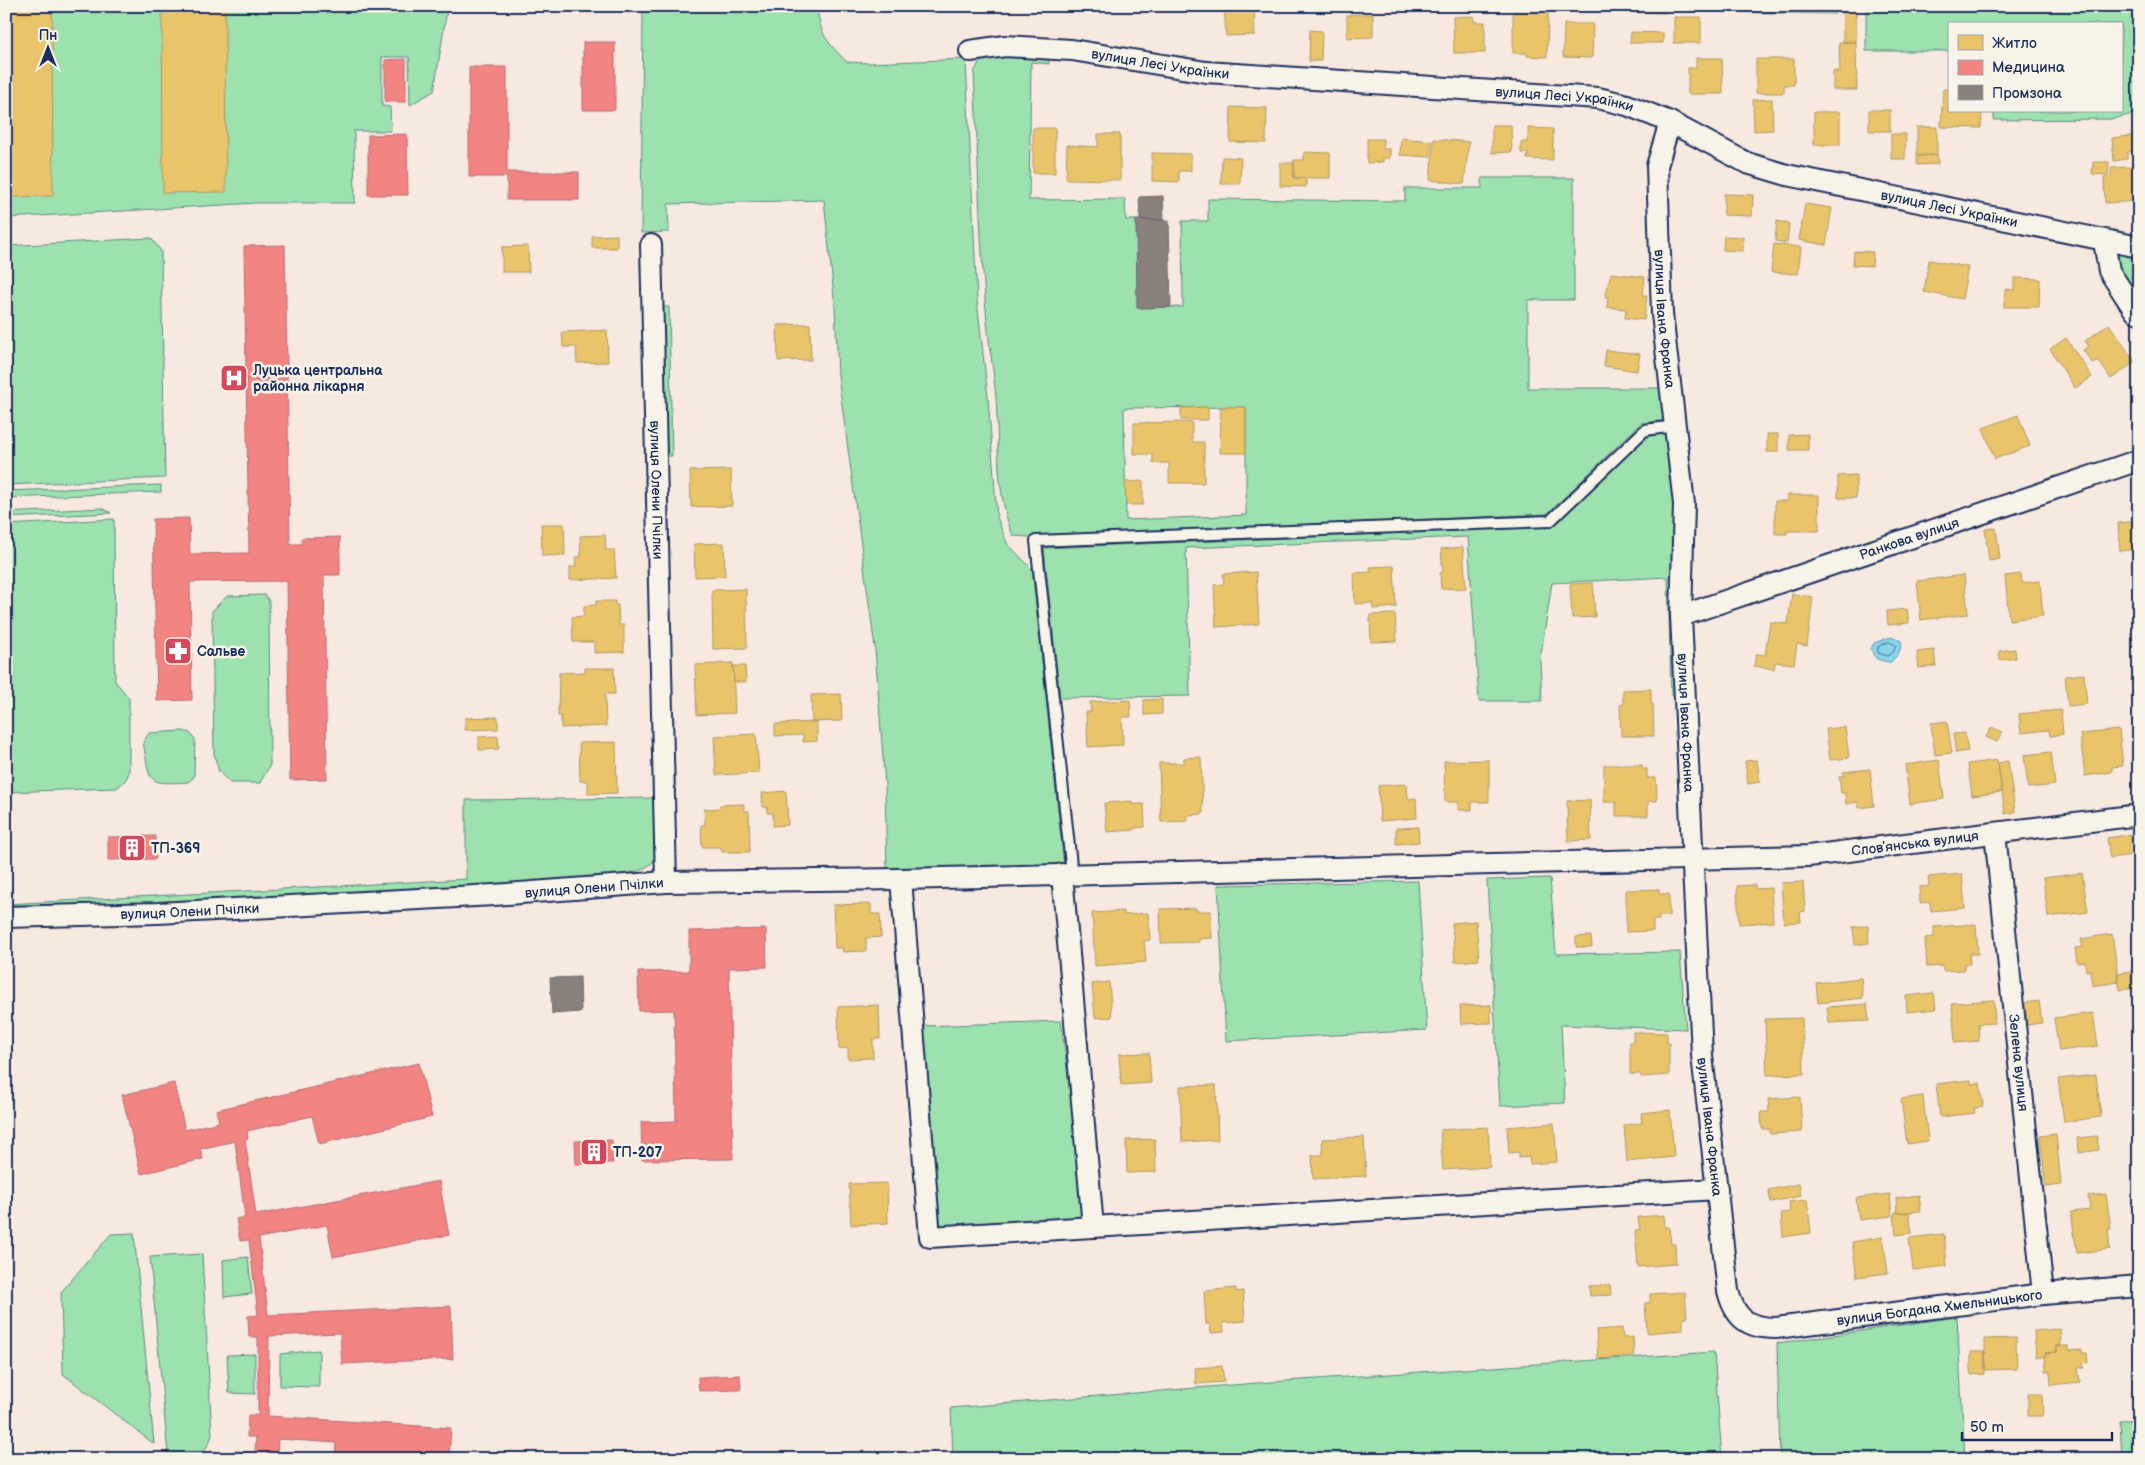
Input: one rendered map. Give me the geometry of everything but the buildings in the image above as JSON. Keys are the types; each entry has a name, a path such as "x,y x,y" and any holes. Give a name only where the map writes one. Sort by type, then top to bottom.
{"street":[{"name":"вулиця Лесі Українки","path":"970,50 1005,46 1072,50 1206,72 1598,98 1628,105 1670,122 1748,162 1787,175 2139,247"},
{"name":"вулиця Івана Франка","path":"1670,122 1657,166 1662,314 1684,504 1681,616 1691,860 1702,1054 1728,1291 1731,1305 1742,1320"},
{"path":"2104,241 2109,271 2135,311 2139,313"},
{"name":"вулиця Олени Пчілки","path":"6,917 158,914 494,895 666,882 651,246"},
{"name":"Ранкова вулиця","path":"1681,616 2139,460"},
{"name":"Словʼянська вулиця","path":"666,882 902,879 1808,856 2139,815"},
{"name":"Зелена вулиця","path":"1995,833 2043,1294"},
{"path":"1067,874 1093,1227"},
{"path":"902,879 930,1237 1717,1189"},
{"name":"вулиця Богдана Хмельницького","path":"1742,1320 1759,1328 1776,1328 2043,1294 2139,1286"}],"lane":[{"path":"1067,874 1036,541 1550,521 1645,430 1675,426"}],"green space":[{"path":"6,6 443,6 447,9 434,91 410,105 409,57 382,57 382,106 390,107 391,131 354,131 355,203 256,203 6,218"},
{"path":"643,6 817,6 820,24 826,37 834,49 847,62 868,63 966,59 977,300 988,397 997,517 1007,543 1032,569 1064,866 887,871 885,786 875,648 838,375 835,307 824,200 668,204 669,232 641,233"},
{"path":"1673,6 1835,6 1835,14 1673,11"},
{"path":"1866,6 2139,6 2139,113 2111,119 1994,120 1994,112 2122,112 2122,22 1948,22 1948,51 1866,51"},
{"path":"990,55 1048,55 1049,64 1031,62 1029,200 1125,199 1126,220 1136,220 1138,308 1183,307 1182,221 1208,221 1208,199 1405,201 1405,188 1482,188 1482,178 1574,178 1574,300 1528,300 1528,388 1665,388 1669,420 1641,423 1547,514 1028,537 1013,536 1003,502 1001,485 996,397 983,271 974,72 979,63","holes":["1246,407 1246,515 1126,520 1124,408"]},
{"path":"151,238 161,251 165,478 6,485 6,246"},
{"path":"2121,251 2139,255 2139,305 2117,272 2117,258"},
{"path":"657,307 669,307 672,456 661,456"},
{"path":"1671,433 1679,504 1676,695 1671,696 1668,577 1552,583 1540,660 1542,701 1479,701 1468,537 1186,548 1190,696 1060,698 1044,548 1553,527 1648,436"},
{"path":"161,485 161,492 6,498 6,491"},
{"path":"102,508 111,513 6,518 6,513"},
{"path":"114,519 115,681 129,698 129,773 125,781 117,788 6,792 6,525"},
{"path":"265,595 269,601 270,765 260,783 230,783 219,772 214,754 212,611 227,596"},
{"path":"182,731 190,733 195,739 194,777 188,782 164,783 157,781 149,773 143,742 149,733"},
{"path":"658,798 655,859 649,865 639,870 613,877 564,882 6,912 6,904 466,879 466,800"},
{"path":"1550,878 1556,954 1680,952 1686,1029 1561,1025 1565,1103 1500,1106 1487,880"},
{"path":"1418,881 1427,1030 1226,1041 1218,885"},
{"path":"1061,1021 1086,1219 940,1228 923,1026"},
{"path":"134,1233 154,1444 63,1374 61,1292 111,1234"},
{"path":"202,1254 212,1435 209,1443 201,1453 190,1456 168,1455 150,1257"},
{"path":"248,1257 252,1294 224,1297 223,1260"},
{"path":"1957,1317 1965,1459 1874,1459 1873,1453 1820,1459 1780,1459 1777,1343"},
{"path":"319,1350 319,1387 280,1386 280,1354"},
{"path":"1714,1352 1722,1459 953,1459 951,1408 1257,1383"},
{"path":"255,1354 255,1394 229,1393 227,1355"},
{"path":"2139,1420 2139,1459 2122,1459 2120,1421"}],"water":[{"path":"1891,637 1901,641 1899,653 1891,662 1878,659 1874,656 1871,649 1874,643"}],"place":[{"name":"Луцька центральна районна лікарня","path":"234,378"},
{"name":"Сальве","path":"178,651"},
{"name":"ТП-369","path":"132,848"},
{"name":"ТП-207","path":"594,1152"}]}
